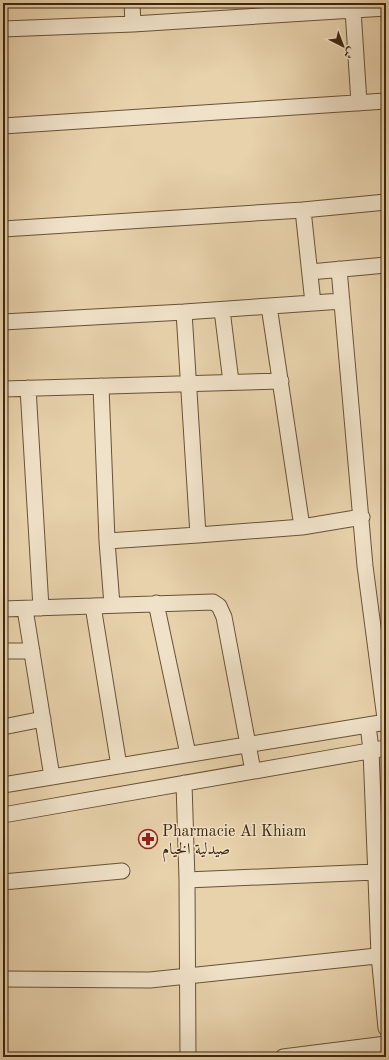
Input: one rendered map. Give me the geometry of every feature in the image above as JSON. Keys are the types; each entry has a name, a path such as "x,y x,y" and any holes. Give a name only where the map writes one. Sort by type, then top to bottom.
{"street":[{"path":"132,3 133,24"},
{"path":"3,29 133,24 308,8 353,10 386,8"},
{"path":"353,10 359,103"},
{"path":"3,126 386,101"},
{"path":"3,229 303,210 386,202"},
{"path":"303,210 313,303"},
{"path":"310,272 386,265"},
{"path":"3,785 247,744 386,723 370,607 339,269"},
{"path":"3,322 222,310 342,301"},
{"path":"269,306 302,527"},
{"path":"222,310 231,382"},
{"path":"184,312 198,535"},
{"path":"3,389 281,381"},
{"path":"101,386 107,541 112,605"},
{"path":"28,388 41,608"},
{"path":"107,541 302,527 362,517"},
{"path":"3,609 213,602 222,610 253,771"},
{"path":"156,603 188,754"},
{"path":"93,606 119,766"},
{"path":"26,609 52,777"},
{"path":"3,651 32,651"},
{"path":"3,727 43,719"},
{"path":"368,725 371,750 374,872 381,887 382,955 386,1028"},
{"path":"3,815 386,748"},
{"path":"184,783 187,880 188,1057"},
{"path":"3,882 122,871"},
{"path":"187,880 374,872"},
{"path":"3,979 150,980 382,955"},
{"path":"283,1057 386,1044"}],"place":[{"name":"Pharmacie Al Khiam صيدلية الخيام","path":"148,839"}]}
